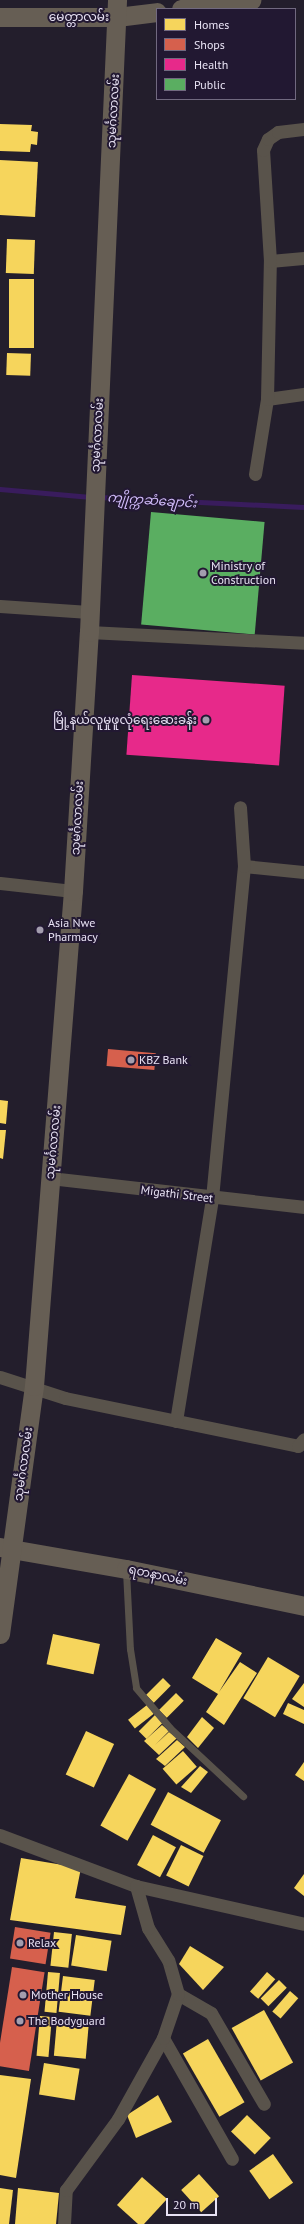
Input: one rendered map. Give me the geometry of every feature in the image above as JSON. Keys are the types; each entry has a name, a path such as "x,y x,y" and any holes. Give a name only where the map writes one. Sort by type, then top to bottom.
{"main road":[{"path":"189,8 251,0"},
{"name":"မေတ္တာလမ်း","path":"0,17 117,9 156,12"},
{"name":"သုမင်္ဂလာလမ်း","path":"0,1634 6,1548 34,1386 73,891 89,632 92,524 117,9"},
{"name":"ရတနာလမ်း","path":"6,1548 126,1569 304,1606"}],"street":[{"path":"255,474 267,399 270,261 262,150 268,139 278,132 304,129"},
{"path":"270,261 304,258"},
{"path":"267,399 304,394"},
{"path":"0,606 89,612"},
{"path":"89,632 304,643"},
{"path":"176,1421 212,1198 244,866 240,807"},
{"path":"244,866 304,872"},
{"path":"0,883 73,891"},
{"name":"Migathi Street","path":"50,1178 304,1208"},
{"path":"0,1376 34,1386 65,1398 298,1446 304,1440"},
{"path":"0,1835 136,1886 304,1924"},
{"path":"64,2224 66,2190 118,2119 163,2038 178,1994 168,1960 148,1928 136,1886"},
{"path":"178,1994 211,2012 264,2104"},
{"path":"163,2038 232,2159"}],"lane":[{"path":"126,1569 130,1649 136,1688 170,1728 243,1796"}],"building: Homes":[{"path":"0,124 32,125 31,131 38,132 37,145 31,144 30,152 0,151"},
{"path":"0,160 38,162 35,217 0,215"},
{"path":"7,239 35,240 34,274 6,273"},
{"path":"9,279 34,279 34,348 9,348"},
{"path":"7,353 31,354 30,376 6,375"},
{"path":"0,1100 8,1101 6,1124 0,1123"},
{"path":"0,1130 6,1130 3,1159 0,1158"},
{"path":"53,1634 100,1644 94,1674 47,1664"},
{"path":"216,1638 242,1653 219,1692 240,1662 257,1673 224,1725 206,1712 218,1694 192,1678"},
{"path":"268,1657 300,1676 275,1717 243,1698"},
{"path":"163,1678 171,1686 154,1703 146,1695"},
{"path":"304,1683 304,1707 292,1699"},
{"path":"176,1693 184,1701 167,1718 159,1710"},
{"path":"288,1703 304,1710 304,1724 283,1714"},
{"path":"147,1705 154,1714 135,1728 128,1720"},
{"path":"155,1715 163,1723 147,1739 139,1731"},
{"path":"202,1717 214,1728 198,1748 187,1737"},
{"path":"162,1725 169,1731 155,1745 169,1732 177,1738 159,1755 144,1741"},
{"path":"86,1731 114,1744 94,1788 66,1775"},
{"path":"177,1740 185,1747 165,1766 156,1759"},
{"path":"183,1751 197,1767 176,1785 163,1769"},
{"path":"304,1762 304,1781 295,1775"},
{"path":"200,1766 208,1772 191,1793 181,1787"},
{"path":"129,1774 156,1789 128,1841 100,1826"},
{"path":"168,1792 221,1820 204,1853 151,1825"},
{"path":"153,1835 176,1847 160,1877 137,1865"},
{"path":"181,1845 203,1856 189,1887 166,1876"},
{"path":"21,1858 81,1868 75,1898 126,1906 121,1935 10,1920"},
{"path":"304,1874 304,1896 294,1888"},
{"path":"54,1932 72,1934 68,1968 50,1966"},
{"path":"76,1935 112,1941 107,1971 71,1966"},
{"path":"190,1946 224,1967 203,1990 179,1964"},
{"path":"48,1972 60,1973 56,2013 45,2012"},
{"path":"267,1972 275,1979 258,1999 250,1992"},
{"path":"63,1976 95,1980 90,2016 59,2012"},
{"path":"279,1980 287,1988 268,2006 261,1998"},
{"path":"290,1991 298,1998 281,2019 272,2011"},
{"path":"264,2010 293,2062 261,2080 232,2028"},
{"path":"40,2016 52,2017 48,2057 37,2056"},
{"path":"57,2020 89,2023 86,2059 54,2056"},
{"path":"208,2039 244,2102 219,2117 183,2054"},
{"path":"44,2063 80,2069 75,2100 39,2095"},
{"path":"0,2075 31,2079 16,2178 0,2175"},
{"path":"158,2095 172,2122 136,2138 127,2115"},
{"path":"247,2115 271,2138 255,2154 231,2132"},
{"path":"273,2154 293,2183 269,2199 249,2171"},
{"path":"199,2174 219,2196 201,2212 181,2190"},
{"path":"142,2177 167,2199 144,2224 138,2224 117,2205"},
{"path":"0,2188 13,2190 9,2224 0,2224"},
{"path":"18,2188 59,2193 56,2224 15,2224"}],"building: Shops":[{"name":"KBZ Bank","path":"108,1049 156,1053 154,1070 107,1066"},
{"path":"15,1927 51,1933 46,1964 10,1959"},
{"path":"12,1967 45,1972 29,2071 0,2066 0,2043"}],"building: Health":[{"name":"မြို့နယ်လူမှုဖူလုံရေးဆေးခန်း","path":"132,675 285,686 279,765 126,755"}],"building: Public":[{"name":"Ministry of Construction","path":"151,512 265,522 255,635 141,625"}],"waterway":[{"name":"ကျိုက္ကဆံချောင်း","path":"0,489 91,497"},
{"name":"ကျိုက္ကဆံချောင်း","path":"99,497 304,507"}],"place":[{"name":"Ministry of Construction","path":"203,573"},
{"name":"မြို့နယ်လူမှုဖူလုံရေးဆေးခန်း","path":"206,720"},
{"name":"Asia Nwe Pharmacy","path":"40,930"},
{"name":"KBZ Bank","path":"131,1060"},
{"name":"Relax","path":"20,1943"},
{"name":"Mother House","path":"23,1995"},
{"name":"The Bodyguard","path":"20,2021"}]}
